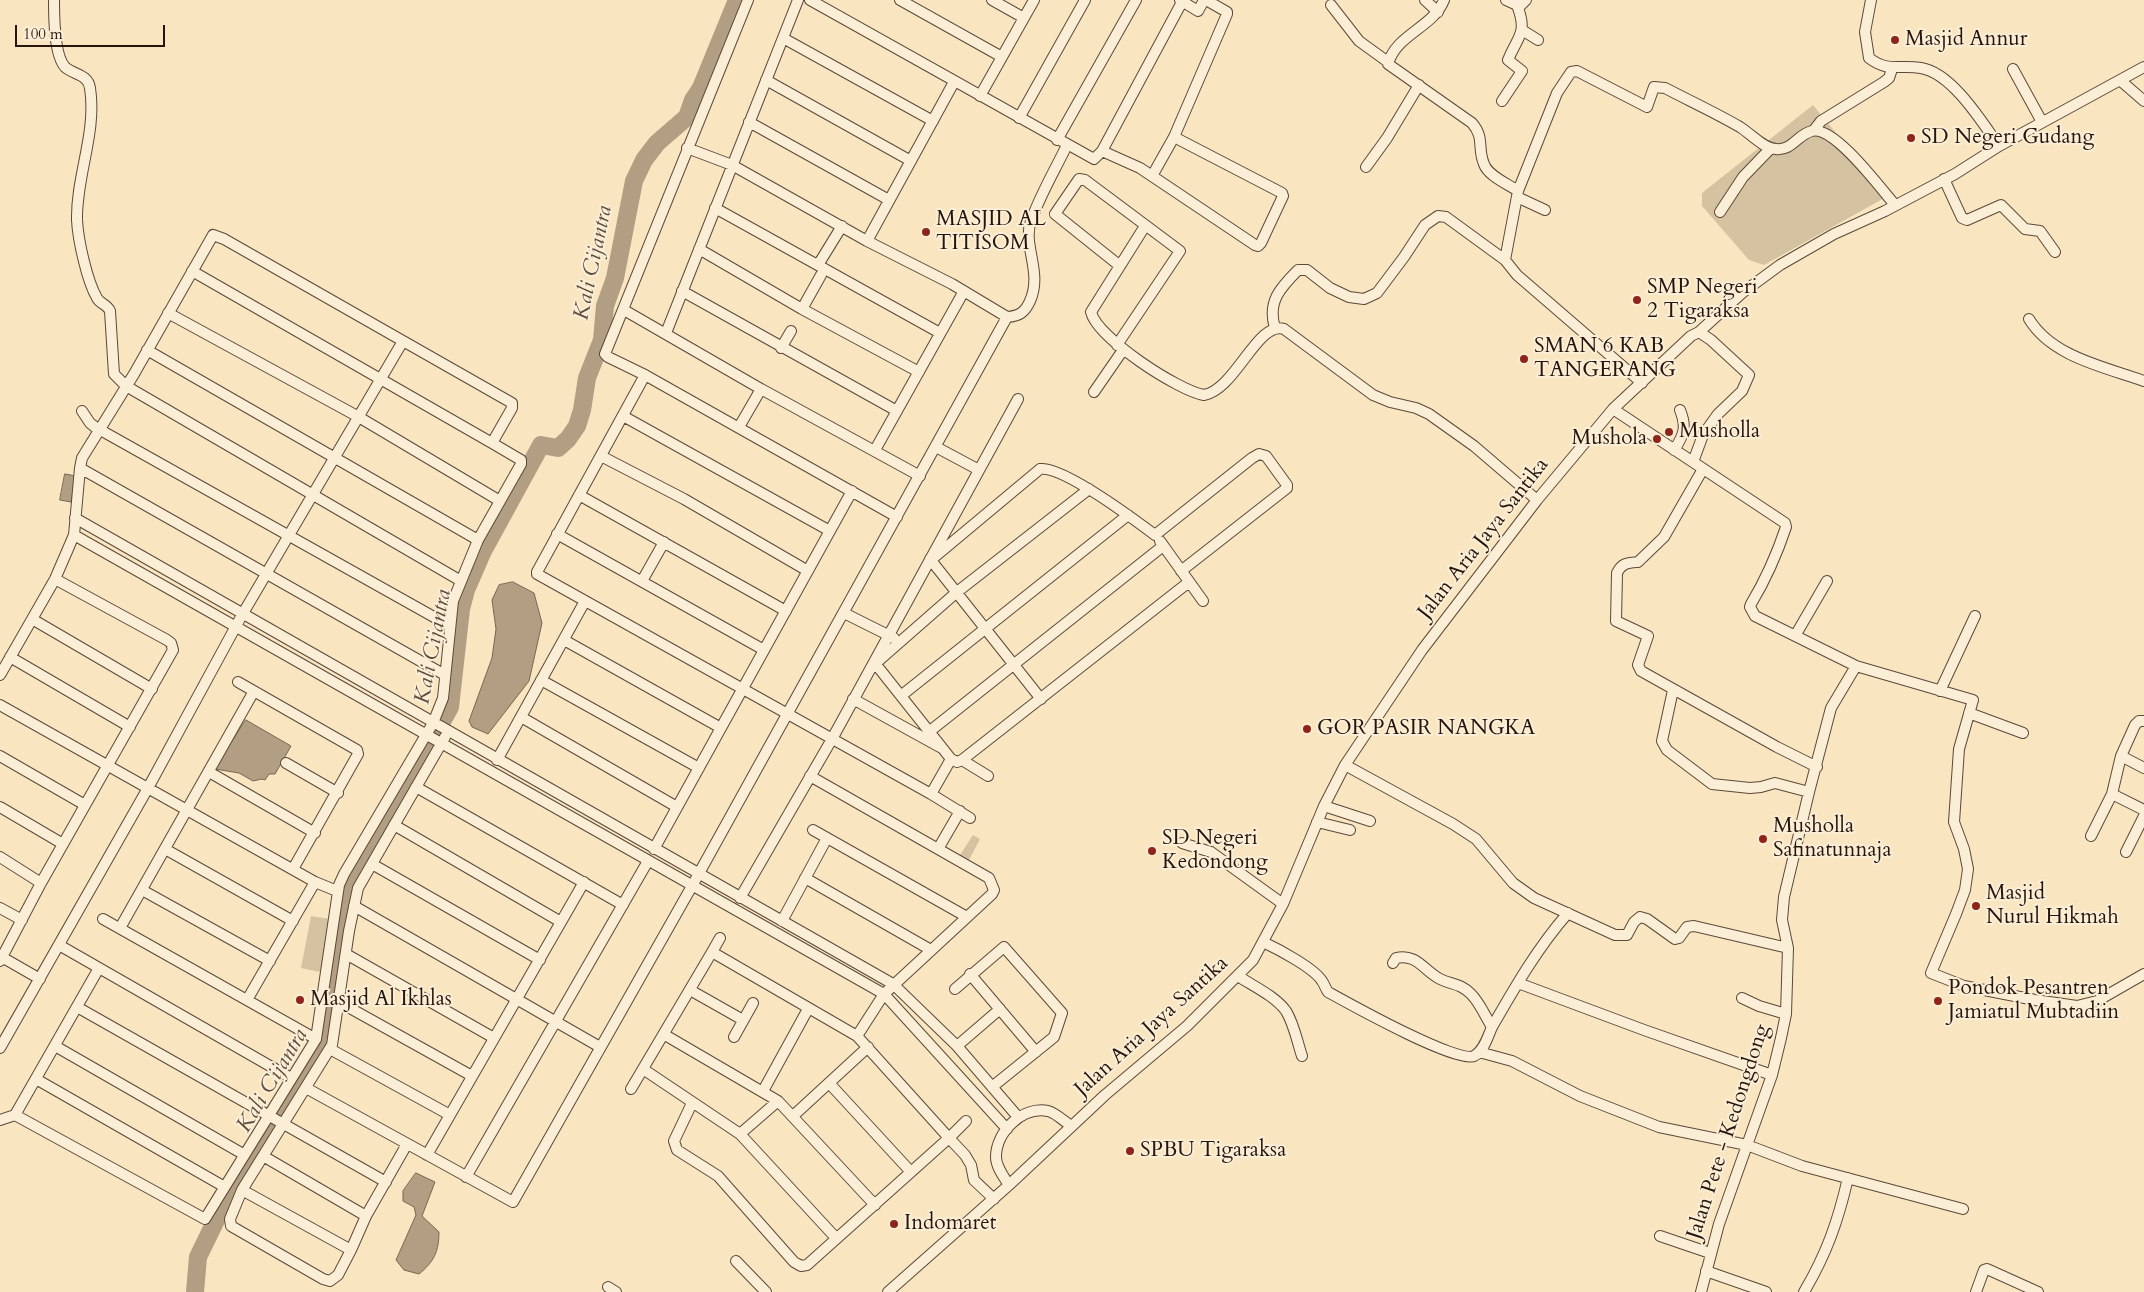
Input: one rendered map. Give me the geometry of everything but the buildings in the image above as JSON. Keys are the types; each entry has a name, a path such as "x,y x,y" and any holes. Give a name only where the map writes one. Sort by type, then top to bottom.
{"street":[{"path":"54,0 58,48 64,65 86,79 90,88 92,109 79,192 77,222 87,274 97,299 104,303 110,311 114,374 126,386 461,582"},
{"path":"748,0 605,354 739,427 897,517"},
{"path":"666,333 798,0"},
{"path":"810,0 1094,159 1102,151 1181,1 1198,11 1205,0 1227,12 1227,14 1174,137 1152,176"},
{"path":"900,0 1002,57"},
{"path":"992,0 1024,18"},
{"path":"980,96 1034,0"},
{"path":"1019,118 1085,0"},
{"path":"1057,140 1136,0"},
{"path":"1425,0 1438,12"},
{"path":"1388,62 1403,40 1438,12 1444,0"},
{"path":"1506,0 1520,6 1526,0"},
{"path":"1871,0 1865,32 1869,58 1883,67 1892,69 1915,67 1933,72 1956,90 1971,106 1999,146"},
{"path":"1331,5 1359,41 1388,62 1390,66 1472,122 1480,134 1484,165 1489,172 1517,194 1545,210"},
{"path":"1502,101 1522,71 1508,60 1522,30 1521,16 1517,5"},
{"path":"1522,30 1538,40"},
{"path":"783,38 933,121"},
{"name":"Jalan Aria Jaya Santika","path":"888,1292 994,1199 1105,1095 1187,1026 1253,960 1283,904 1324,806 1345,765 1422,650 1537,500 1613,409 1691,336 1699,332 1742,293 1780,265 1834,234 1895,205 1979,160 1999,146 2144,67"},
{"path":"1505,260 1517,194 1557,93 1574,70 1647,107 1654,87 1666,88 1776,150 1787,148 1805,134 1814,130 1821,121 1890,78 1892,69"},
{"path":"2013,69 2042,122"},
{"path":"766,80 911,161"},
{"path":"2121,81 2144,100"},
{"path":"867,241 954,82"},
{"path":"1366,167 1387,138 1419,85"},
{"path":"749,122 889,200"},
{"path":"1814,130 1829,134 1840,142 1895,205"},
{"path":"1102,151 1140,168 1258,246 1283,196 1282,193 1174,137"},
{"path":"687,148 732,165 867,241 964,291 1007,317 1019,316 1027,308 1032,295 1035,276 1030,242 1030,222 1067,144"},
{"path":"1720,212 1743,177 1771,148"},
{"path":"1094,392 1180,253 1179,250 1079,179 1055,212 1056,215 1120,266"},
{"path":"1944,179 1962,218 1967,220 2001,205 2025,229 2040,231 2055,252"},
{"path":"715,208 819,270 940,333"},
{"path":"1275,328 1271,314 1276,298 1298,270 1306,270 1330,288 1349,297 1364,299 1377,293 1425,225 1438,216 1446,217 1505,260 1517,275 1642,383"},
{"path":"802,309 819,270 842,226"},
{"path":"1145,226 1091,312 1094,319 1120,348 1160,374 1204,395 1229,380 1265,334 1275,328 1284,329 1373,395 1390,402 1416,408 1429,414 1474,446 1537,500"},
{"path":"0,675 54,579 74,536 82,458 213,235 217,235 512,403 512,408 492,443"},
{"path":"699,249 802,309 919,372"},
{"path":"192,271 380,378 522,462 478,540 453,601 440,742 358,888 346,954 335,1033 330,1049 282,1123 242,1190 230,1219 231,1226 323,1279 330,1281 335,1278 351,1250 366,1216 407,1144"},
{"path":"875,450 964,291"},
{"path":"682,292 897,411"},
{"path":"624,310 761,389 920,476"},
{"path":"168,312 357,416 500,501"},
{"path":"306,1088 512,1202 699,874 1007,317"},
{"path":"2030,319 2045,339 2057,347 2077,357 2144,381"},
{"path":"781,348 791,331"},
{"path":"1693,462 1703,435 1718,414 1742,392 1749,376 1711,340 1699,332"},
{"path":"0,1048 148,788 242,615 403,340"},
{"path":"147,350 334,455 478,540"},
{"path":"645,375 557,534 537,574 931,794 970,818"},
{"path":"739,427 761,389"},
{"path":"740,898 875,663 1018,399"},
{"path":"1613,409 1786,524 1765,581 1750,607 1755,616 1856,666 1940,692 1973,700 1959,749 1954,822 1964,849 1968,869 1964,894 1931,973 1964,986 2077,1006 2097,1002 2144,974"},
{"path":"1674,450 1685,430 1680,410"},
{"path":"82,411 90,423 100,430 450,626"},
{"path":"623,416 830,531"},
{"path":"936,447 979,470"},
{"path":"1155,535 1259,454 1266,456 1287,485 1284,491 1181,570"},
{"path":"600,456 684,499 808,571"},
{"path":"80,468 445,675"},
{"path":"931,559 1040,469 1050,469 1089,490 1155,535 1203,601"},
{"path":"1703,469 1664,537 1638,562 1626,563 1617,573 1616,621 1647,634 1648,639 1638,665 1639,668 1673,690 1777,747 1817,766"},
{"path":"875,663 956,592 1089,490"},
{"path":"654,848 852,491"},
{"path":"579,495 786,611"},
{"path":"902,695 1128,515"},
{"path":"75,518 242,615 894,984 957,1046 1018,1117"},
{"path":"557,534 764,650"},
{"path":"74,536 884,994 1007,1129"},
{"path":"642,581 664,542"},
{"path":"930,731 1163,546"},
{"path":"931,559 1041,699"},
{"path":"40,979 1,958 41,883 173,650 171,643 54,579"},
{"path":"1795,636 1827,581"},
{"path":"931,794 956,760 1041,699 1189,582"},
{"path":"498,760 585,600"},
{"path":"844,613 900,642"},
{"path":"1940,692 1974,616"},
{"path":"32,619 152,689"},
{"path":"564,640 721,728"},
{"path":"10,657 130,727"},
{"path":"875,663 944,749 956,760 988,776"},
{"name":"Jalan Pete - Kedongdong","path":"1701,1292 1710,1253 1772,1075 1786,1014 1788,948 1782,920 1782,909 1808,792 1817,766 1832,708 1856,666"},
{"path":"542,680 699,768"},
{"path":"238,682 357,750 358,754 338,793 294,869"},
{"path":"120,928 210,772 254,690"},
{"path":"1673,690 1662,741 1667,750 1686,765 1712,784 1750,788 1775,783 1808,792"},
{"path":"853,699 944,749"},
{"path":"0,705 315,882 338,891"},
{"path":"1969,713 2023,733"},
{"path":"521,718 677,807"},
{"path":"2091,836 2112,794 2121,756 2135,725 2139,721 2144,721"},
{"path":"15,1115 204,1219 316,1039 338,891 344,874 427,734 440,727"},
{"path":"0,756 85,805"},
{"path":"2121,756 2144,768"},
{"path":"286,763 338,793"},
{"path":"1345,765 1453,824 1476,839 1517,887 1553,908 1619,936 1627,935 1634,922 1640,917 1647,919 1675,939 1679,938 1687,928 1694,926 1788,948"},
{"path":"210,772 315,833"},
{"path":"810,776 991,880 994,890 992,894 884,994 857,1036"},
{"path":"416,787 623,905"},
{"path":"2112,794 2144,810"},
{"path":"1324,806 1370,821"},
{"path":"0,808 63,844"},
{"path":"938,849 960,811"},
{"path":"2126,852 2144,816"},
{"path":"1317,822 1350,830"},
{"path":"394,826 561,922"},
{"path":"813,830 967,917"},
{"path":"782,921 827,838"},
{"path":"1182,844 1211,852 1283,904"},
{"path":"166,849 292,921"},
{"path":"0,857 41,883"},
{"path":"466,1177 648,861"},
{"path":"372,864 540,960"},
{"path":"805,878 931,950"},
{"path":"248,1000 315,882"},
{"path":"426,1155 584,882"},
{"path":"142,890 270,962"},
{"path":"354,906 600,1046"},
{"path":"0,908 22,920"},
{"path":"1263,942 1311,971 1322,981 1328,992 1430,1045 1467,1057 1474,1056 1479,1052 1518,983 1553,931 1568,913"},
{"path":"104,919 316,1039"},
{"path":"631,1088 665,1035 720,938"},
{"path":"59,945 291,1078"},
{"path":"955,989 1002,947 1005,947 1062,1015 1054,1037 992,1087"},
{"path":"712,952 857,1036 965,1154 972,1165 974,1180 994,1199"},
{"path":"346,954 494,1038"},
{"path":"1393,963 1396,958 1400,957 1414,958 1441,980 1458,983 1473,995 1492,1027"},
{"path":"0,1120 15,1115 99,968"},
{"path":"970,974 1036,1052"},
{"path":"1238,976 1285,1010 1291,1020 1302,1056"},
{"path":"1518,983 1772,1075"},
{"path":"690,990 743,1020"},
{"path":"1742,998 1759,1006 1786,1014"},
{"path":"339,1002 472,1076"},
{"path":"734,1037 752,1004"},
{"path":"77,1007 386,1182"},
{"path":"764,1091 808,1009"},
{"path":"957,1046 1000,1009"},
{"path":"665,1035 764,1091 778,1101 874,1205"},
{"path":"54,1046 243,1154"},
{"path":"793,1116 868,1047"},
{"path":"330,1049 450,1115"},
{"path":"1479,1052 1512,1061 1587,1100 1651,1124 1747,1145 1802,1166 1963,1210"},
{"path":"643,1069 692,1104 740,1134 836,1238"},
{"path":"36,1079 223,1186"},
{"path":"829,1083 911,1172"},
{"path":"740,1134 778,1101"},
{"path":"692,1104 674,1141 674,1146 680,1153 718,1176 794,1262 801,1266 807,1265 966,1121"},
{"path":"1009,1185 996,1159 997,1143 1018,1117 1034,1111 1050,1112 1071,1126"},
{"path":"263,1156 366,1216"},
{"path":"1804,1292 1836,1228 1848,1178"},
{"path":"242,1190 351,1250"},
{"path":"1660,1236 1710,1253"},
{"path":"736,1261 766,1292"},
{"path":"1976,1292 1984,1270 1987,1269 2034,1291"},
{"path":"1706,1271 1751,1290 1766,1292"}],"shaded area":[{"path":"1813,105 1888,196 1764,265 1749,260 1702,206 1702,193"},
{"path":"65,474 76,476 71,502 60,500"},
{"path":"513,582 534,593 542,623 529,681 488,734 472,727 469,721 492,658 496,629 492,600 499,585"},
{"path":"246,720 291,746 275,774 269,774 265,780 253,781 239,773 215,769"},
{"path":"973,835 980,839 969,860 960,855"},
{"path":"311,916 330,919 320,972 301,968"},
{"path":"416,1173 435,1182 422,1216 439,1232 435,1256 419,1274 404,1270 396,1260 416,1215 414,1207 403,1201 403,1191"}],"waterway":[{"name":"Kali Cijantra","path":"195,1292 198,1257 217,1218 274,1121 327,1039 341,919 354,879 450,707 461,609 466,590 483,551 541,445 558,448 568,439 577,426 582,410 587,378 602,340 605,306 615,278 634,181 644,160 657,143 687,117 737,0"}],"place":[{"name":"Masjid Annur","path":"1895,40"},
{"name":"SD Negeri Gudang","path":"1911,138"},
{"name":"MASJID AL TITISOM","path":"926,232"},
{"name":"SMP Negeri 2 Tigaraksa","path":"1637,300"},
{"name":"SMAN 6 KAB TANGERANG","path":"1524,359"},
{"name":"Musholla","path":"1669,432"},
{"name":"Mushola","path":"1657,439"},
{"name":"GOR PASIR NANGKA","path":"1307,729"},
{"name":"Musholla Safinatunnaja","path":"1763,839"},
{"name":"SD Negeri Kedondong","path":"1152,851"},
{"name":"Masjid Nurul Hikmah","path":"1976,906"},
{"name":"Masjid Al Ikhlas","path":"300,1000"},
{"name":"Pondok Pesantren Jamiatul Mubtadiin","path":"1938,1001"},
{"name":"SPBU Tigaraksa","path":"1130,1151"},
{"name":"Indomaret","path":"894,1224"}]}
